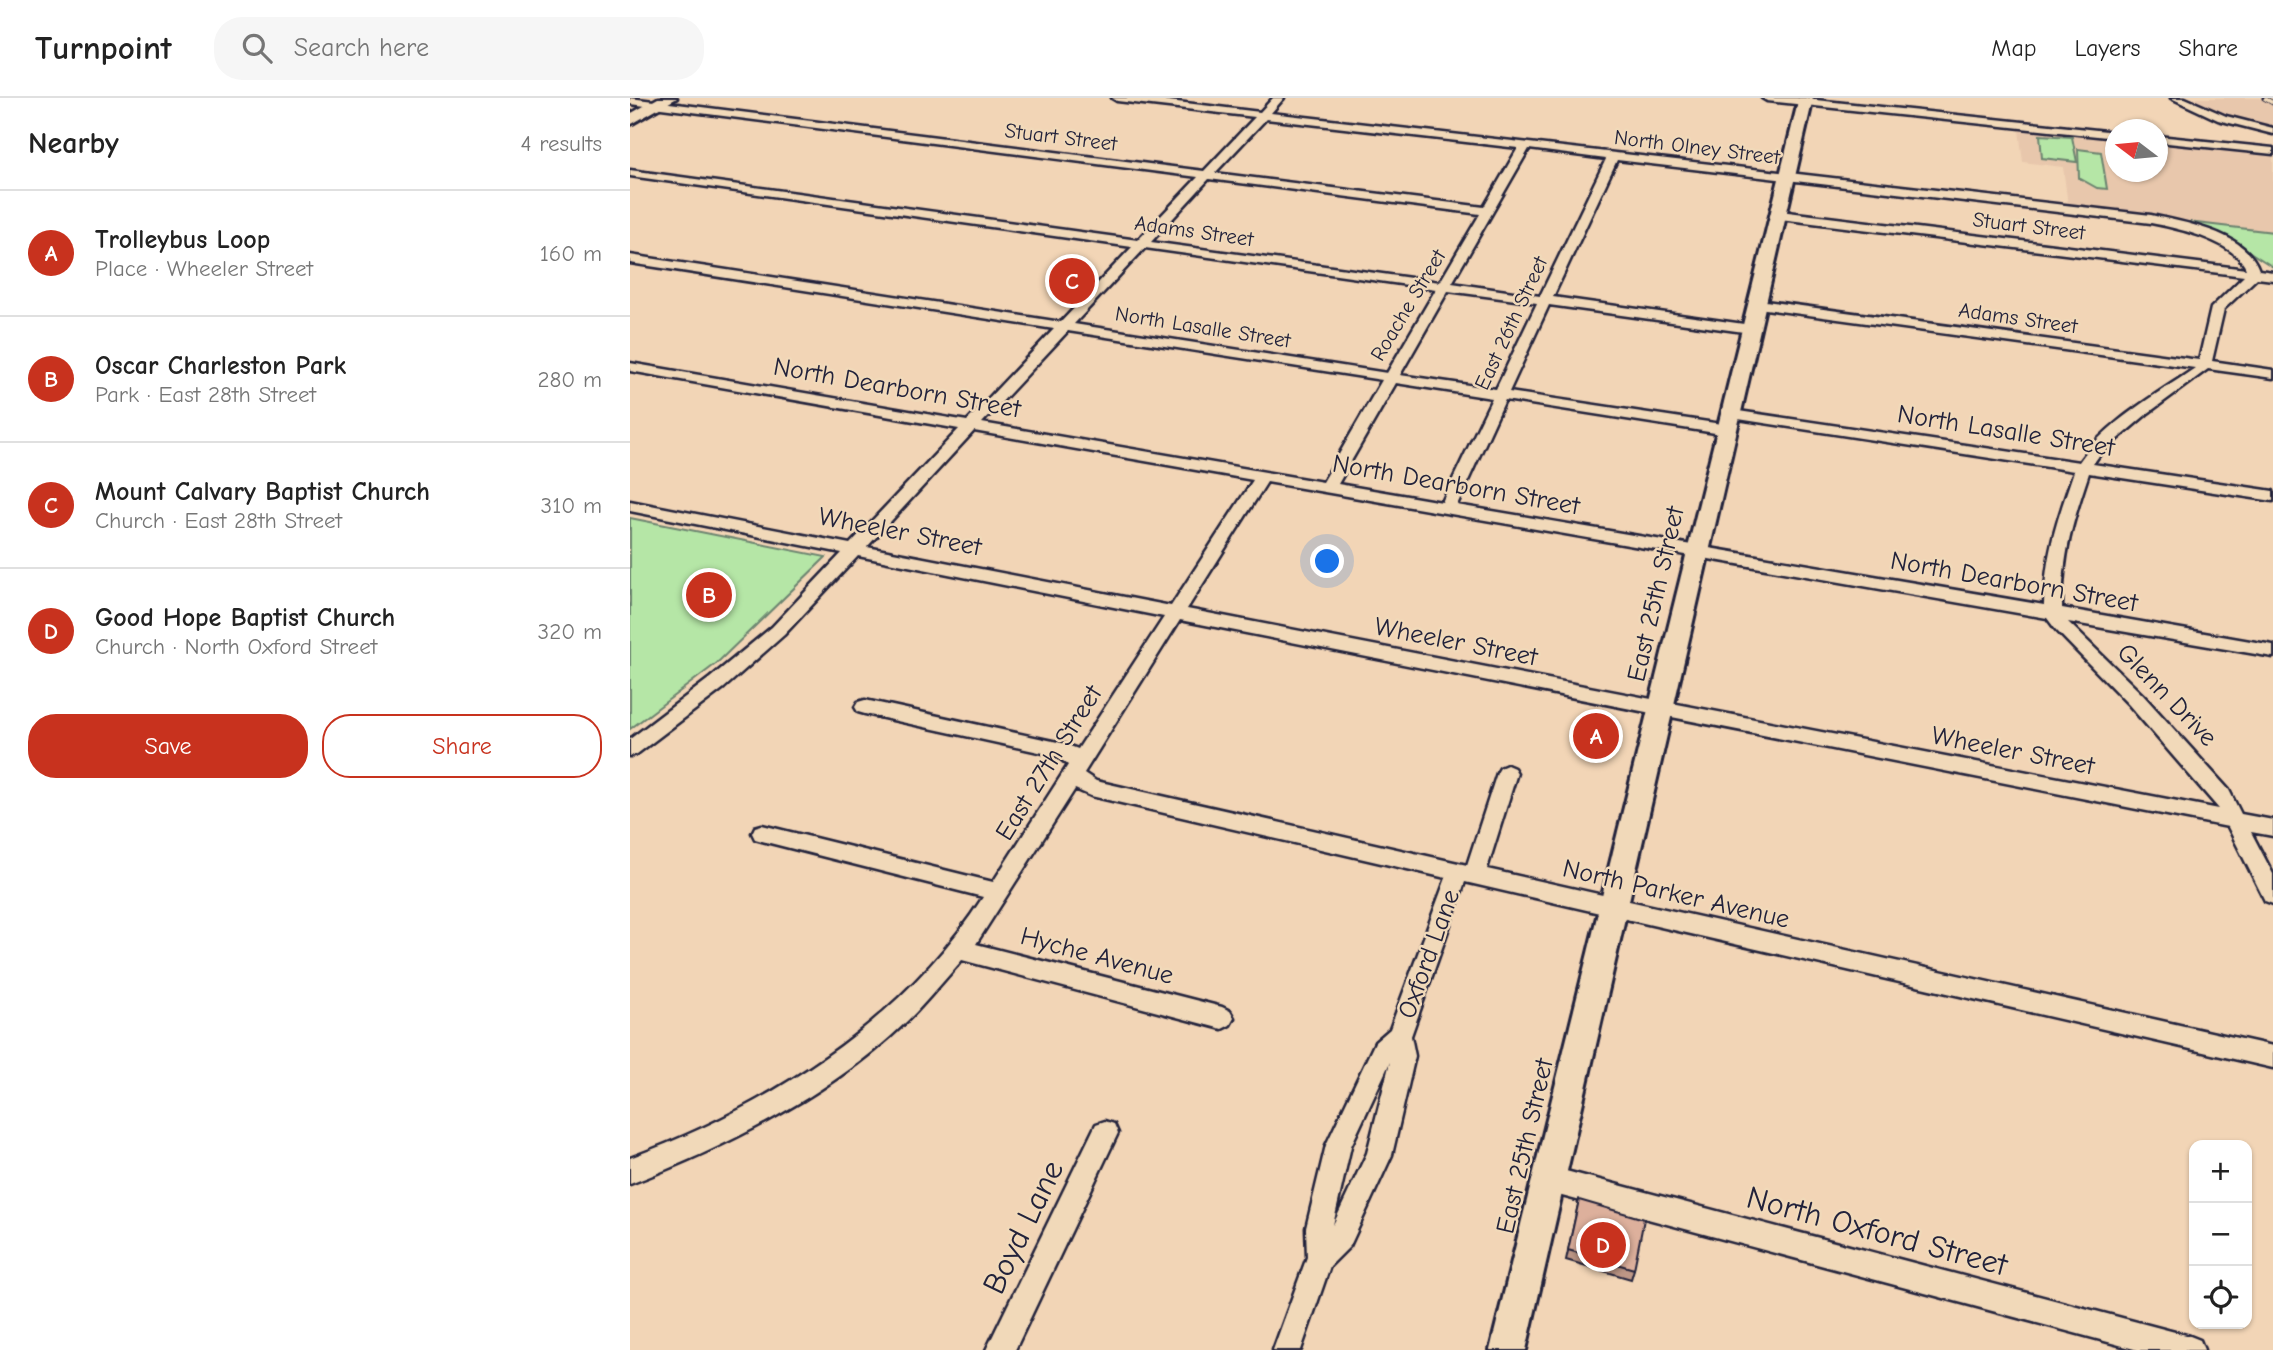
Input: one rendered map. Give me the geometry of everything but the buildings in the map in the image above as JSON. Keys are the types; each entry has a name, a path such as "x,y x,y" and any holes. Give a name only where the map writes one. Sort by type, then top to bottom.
{"main road":[{"path":"630,120 663,101"}],"street":[{"name":"North Olney Street","path":"1117,98 2158,220 2218,240 2250,260 2255,274"},
{"path":"630,749 757,650 1279,98"},
{"path":"1768,98 2105,134"},
{"path":"2176,98 2221,118 2273,131"},
{"name":"East 25th Street","path":"1507,1350 1696,551 1780,215 1805,100"},
{"name":"Stuart Street","path":"630,102 663,101 1487,211"},
{"path":"2168,140 2273,151"},
{"name":"Roache Street","path":"1328,487 1525,146"},
{"name":"East 26th Street","path":"1447,508 1613,156"},
{"name":"Adams Street","path":"630,173 1751,329"},
{"name":"Stuart Street","path":"1780,215 2273,276"},
{"name":"North Lasalle Street","path":"630,260 1500,394 2083,468 2273,496"},
{"path":"2053,613 2054,567 2060,536 2083,468 2095,450 2156,399 2202,370 2218,307 2255,274"},
{"name":"Adams Street","path":"1758,304 2273,374"},
{"name":"North Dearborn Street","path":"630,367 2273,651"},
{"name":"East 27th Street","path":"630,1171 683,1150 756,1115 850,1054 907,1006 958,949 998,892 1263,476"},
{"name":"Wheeler Street","path":"630,506 2273,828"},
{"name":"Glenn Drive","path":"2053,613 2222,796 2273,895"},
{"name":"North Parker Avenue","path":"865,708 1062,750 1072,755 1079,782 1088,788 2273,1057"},
{"name":"Oxford Lane","path":"1287,1350 1321,1257 1319,1228 1339,1145 1382,1050 1399,1036 1507,773"},
{"name":"Hyche Avenue","path":"762,833 998,892"},
{"name":"Hyche Avenue","path":"958,949 1222,1018"},
{"name":"Oxford Lane","path":"1321,1257 1341,1237 1379,1155 1402,1056 1399,1036"},
{"name":"Boyd Lane","path":"1000,1350 1105,1133"},
{"name":"North Oxford Street","path":"1547,1179 2190,1350"}],"shaded area":[{"path":"2183,98 2260,98 2273,105 2273,127 2221,115"},
{"path":"2019,130 2105,139 2105,182 2168,182 2168,145 2273,156 2273,268 2236,243 2183,221 2068,205 2063,167 2023,162"}],"green space":[{"path":"2040,135 2072,137 2077,162 2042,158"},
{"path":"2078,149 2101,152 2107,189 2097,188 2079,178"},
{"path":"2188,222 2273,232 2273,267 2225,236"},
{"path":"630,518 826,557 717,663 630,729"}],"railway":[{"path":"2264,98 2273,103"}],"place":[{"name":"Mount Calvary Baptist Church","path":"1072,281"},
{"name":"Oscar Charleston Park","path":"709,595"},
{"name":"Trolleybus Loop","path":"1596,736"},
{"name":"Good Hope Baptist Church","path":"1603,1245"}]}
